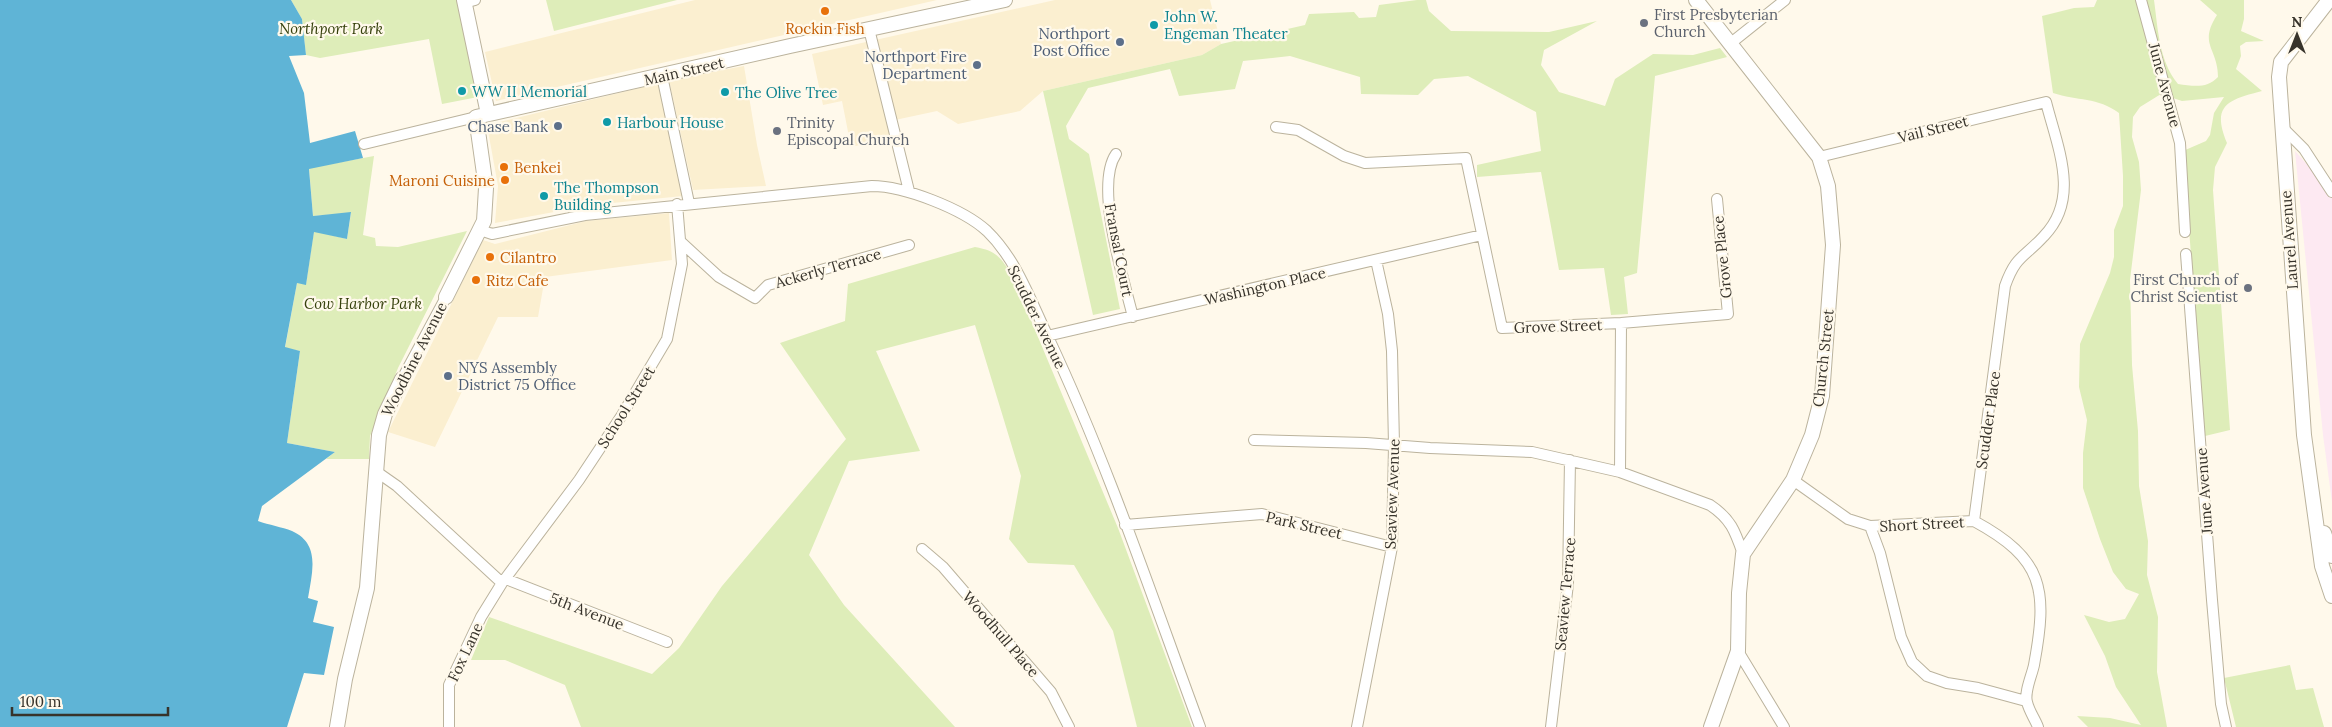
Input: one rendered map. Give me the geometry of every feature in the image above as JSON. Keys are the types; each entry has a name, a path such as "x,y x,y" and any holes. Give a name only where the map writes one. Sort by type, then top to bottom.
{"main road":[{"name":"Main Street","path":"482,116 1005,0"},
{"name":"Church Street","path":"1696,0 1819,157 1828,186 1833,245 1822,396 1812,435 1793,480 1743,554 1739,593 1738,651 1712,727"},
{"name":"Laurel Avenue","path":"2312,496 2304,436 2279,77 2281,62 2329,0"},
{"name":"Woodbine Avenue","path":"446,297 484,220 486,188 482,116 468,1"},
{"name":"Woodbine Avenue","path":"337,727 345,679 367,588 379,435 385,414 402,379"},
{"path":"2312,496 2332,556"},
{"path":"2312,496 2322,566 2332,596"}],"street":[{"path":"1731,43 1785,0"},
{"name":"June Avenue","path":"2140,0 2180,143 2185,232"},
{"path":"869,29 909,191"},
{"path":"662,76 689,203"},
{"name":"Vail Street","path":"1819,157 2046,102"},
{"name":"Scudder Place","path":"1974,521 2005,286 2011,270 2019,257 2040,241 2058,220 2064,198 2064,175 2046,102"},
{"name":"Main Street","path":"364,144 482,116"},
{"path":"2281,126 2304,149 2332,192"},
{"name":"Grove Street","path":"1276,127 1298,130 1344,156 1365,162 1466,158 1502,328 1621,324 1728,314"},
{"name":"Fransal Court","path":"1116,154 1111,161 1108,171 1111,222 1133,317"},
{"name":"Scudder Avenue","path":"480,230 492,234 585,215 677,204 884,186 909,191 958,212 986,230 1017,271 1073,390 1200,727"},
{"name":"Grove Place","path":"1717,199 1728,314"},
{"name":"School Street","path":"504,581 579,480 622,416 668,339 682,264 682,243 677,204"},
{"name":"Washington Place","path":"1047,336 1482,235"},
{"name":"Ackerly Terrace","path":"682,243 719,277 755,298 768,285 909,245"},
{"name":"June Avenue","path":"2186,254 2212,600 2221,704 2226,727"},
{"name":"Seaview Avenue","path":"1357,727 1392,547 1394,445 1391,333 1376,260"},
{"name":"Woodbine Avenue","path":"402,379 446,297"},
{"path":"1620,472 1621,324"},
{"path":"1254,440 1532,452 1570,460 1620,472 1710,505 1723,514 1734,528 1743,554"},
{"name":"Seaview Terrace","path":"1551,727 1568,584 1570,460"},
{"name":"5th Avenue","path":"377,472 397,486 504,581 668,642"},
{"name":"Short Street","path":"1793,480 1848,519 1870,526 1974,521"},
{"name":"Park Street","path":"1125,525 1262,514 1392,547"},
{"path":"1974,521 2002,537 2019,551 2031,569 2039,588 2041,612 2034,664 2026,701 2038,727"},
{"path":"1870,526 1880,553 1901,637 1912,662 1927,676 1947,683 1978,688 2026,701"},
{"name":"Woodhull Place","path":"922,549 943,566 1050,692 1069,727"},
{"name":"Fox Lane","path":"449,727 449,685 482,617 504,581"},
{"path":"1738,651 1784,727"}],"shaded area":[{"path":"695,0 937,0 496,101 485,52"},
{"path":"1055,0 1210,0 1221,44 1202,55 1043,91 1020,111 958,124 937,111 895,120 898,136 851,147 842,101 823,105 812,54"},
{"path":"744,66 766,186 693,190 669,80"},
{"path":"660,83 683,196 592,205 495,223 498,186 487,125"},
{"path":"2295,151 2332,193 2332,502 2323,435"},
{"path":"669,213 672,260 545,277 538,317 498,317 435,447 388,432 483,240 495,244 586,221"}],"green space":[{"name":"Northport Park","path":"291,0 458,0 478,97 442,104 429,39 320,58 306,55 302,19"},
{"path":"546,0 677,0 554,31"},
{"path":"1426,0 1429,11 1451,31 1549,32 1597,21 1544,50 1541,65 1559,92 1605,106 1615,79 1653,54 1693,55 1720,48 1727,57 1655,76 1637,273 1624,277 1628,314 1611,315 1604,268 1559,270 1541,172 1477,177 1477,165 1541,151 1536,112 1468,76 1434,79 1418,95 1361,94 1360,77 1290,56 1243,61 1235,89 1179,96 1170,69 1088,88 1066,126 1069,139 1089,154 1120,309 1093,315 1043,91 1202,55 1221,44 1305,25 1309,14 1354,12 1359,18 1376,17 1379,5"},
{"path":"2097,0 2154,0 2163,55 2178,84 2204,85 2218,77 2209,40 2209,33 2217,15 2200,0 2244,0 2244,19 2241,31 2264,41 2246,42 2240,46 2241,56 2236,69 2262,91 2232,101 2222,112 2221,120 2227,143 2215,167 2213,190 2230,430 2205,436 2183,151 2206,141 2210,135 2214,113 2224,97 2182,101 2161,94 2140,107 2133,117 2132,137 2139,162 2141,190 2130,280 2132,365 2138,431 2139,486 2148,541 2147,575 2158,617 2157,672 2167,727 2088,727 2077,716 2110,718 2141,725 2116,687 2105,656 2084,615 2109,622 2125,619 2139,594 2126,589 2113,572 2083,488 2083,453 2087,420 2079,387 2080,344 2110,273 2114,257 2114,230 2123,206 2119,113 2103,104 2053,93 2042,16 2074,8 2094,7"},
{"name":"Cow Harbor Park","path":"374,156 363,235 375,238 376,246 398,247 467,231 398,368 370,436 369,459 326,459 335,452 287,443 300,351 285,348 297,283 306,284 314,231 347,239 351,213 313,216 309,168"},
{"path":"975,247 997,256 1012,275 1118,528 1192,727 1137,727 1113,631 1074,565 1028,563 1009,539 1021,476 975,325 876,351 920,451 849,461 809,555 844,605 955,727 581,727 565,685 505,660 471,660 489,617 652,674 679,648 722,586 846,439 780,343 845,321 848,284"},
{"path":"2290,665 2296,690 2313,688 2324,727 2236,727 2224,678"}],"water":[{"path":"0,0 291,0 302,19 306,55 289,56 304,93 310,143 355,131 363,158 309,169 313,216 351,212 347,239 314,232 306,285 297,283 285,347 300,351 287,443 335,452 262,506 258,521 292,531 307,543 311,551 312,560 308,598 318,601 313,622 334,627 324,675 304,673 287,727 0,727"}],"place":[{"name":"Rockin Fish","path":"825,11"},
{"name":"First Presbyterian Church","path":"1644,23"},
{"name":"John W. Engeman Theater","path":"1154,25"},
{"name":"Northport Post Office","path":"1120,42"},
{"name":"Northport Fire Department","path":"977,65"},
{"name":"WW II Memorial","path":"462,91"},
{"name":"The Olive Tree","path":"725,92"},
{"name":"Harbour House","path":"607,122"},
{"name":"Chase Bank","path":"558,126"},
{"name":"Trinity Episcopal Church","path":"777,131"},
{"name":"Benkei","path":"504,167"},
{"name":"Maroni Cuisine","path":"505,180"},
{"name":"The Thompson Building","path":"544,196"},
{"name":"Cilantro","path":"490,257"},
{"name":"Ritz Cafe","path":"476,280"},
{"name":"First Church of Christ Scientist","path":"2248,288"},
{"name":"NYS Assembly District 75 Office","path":"448,376"}]}
